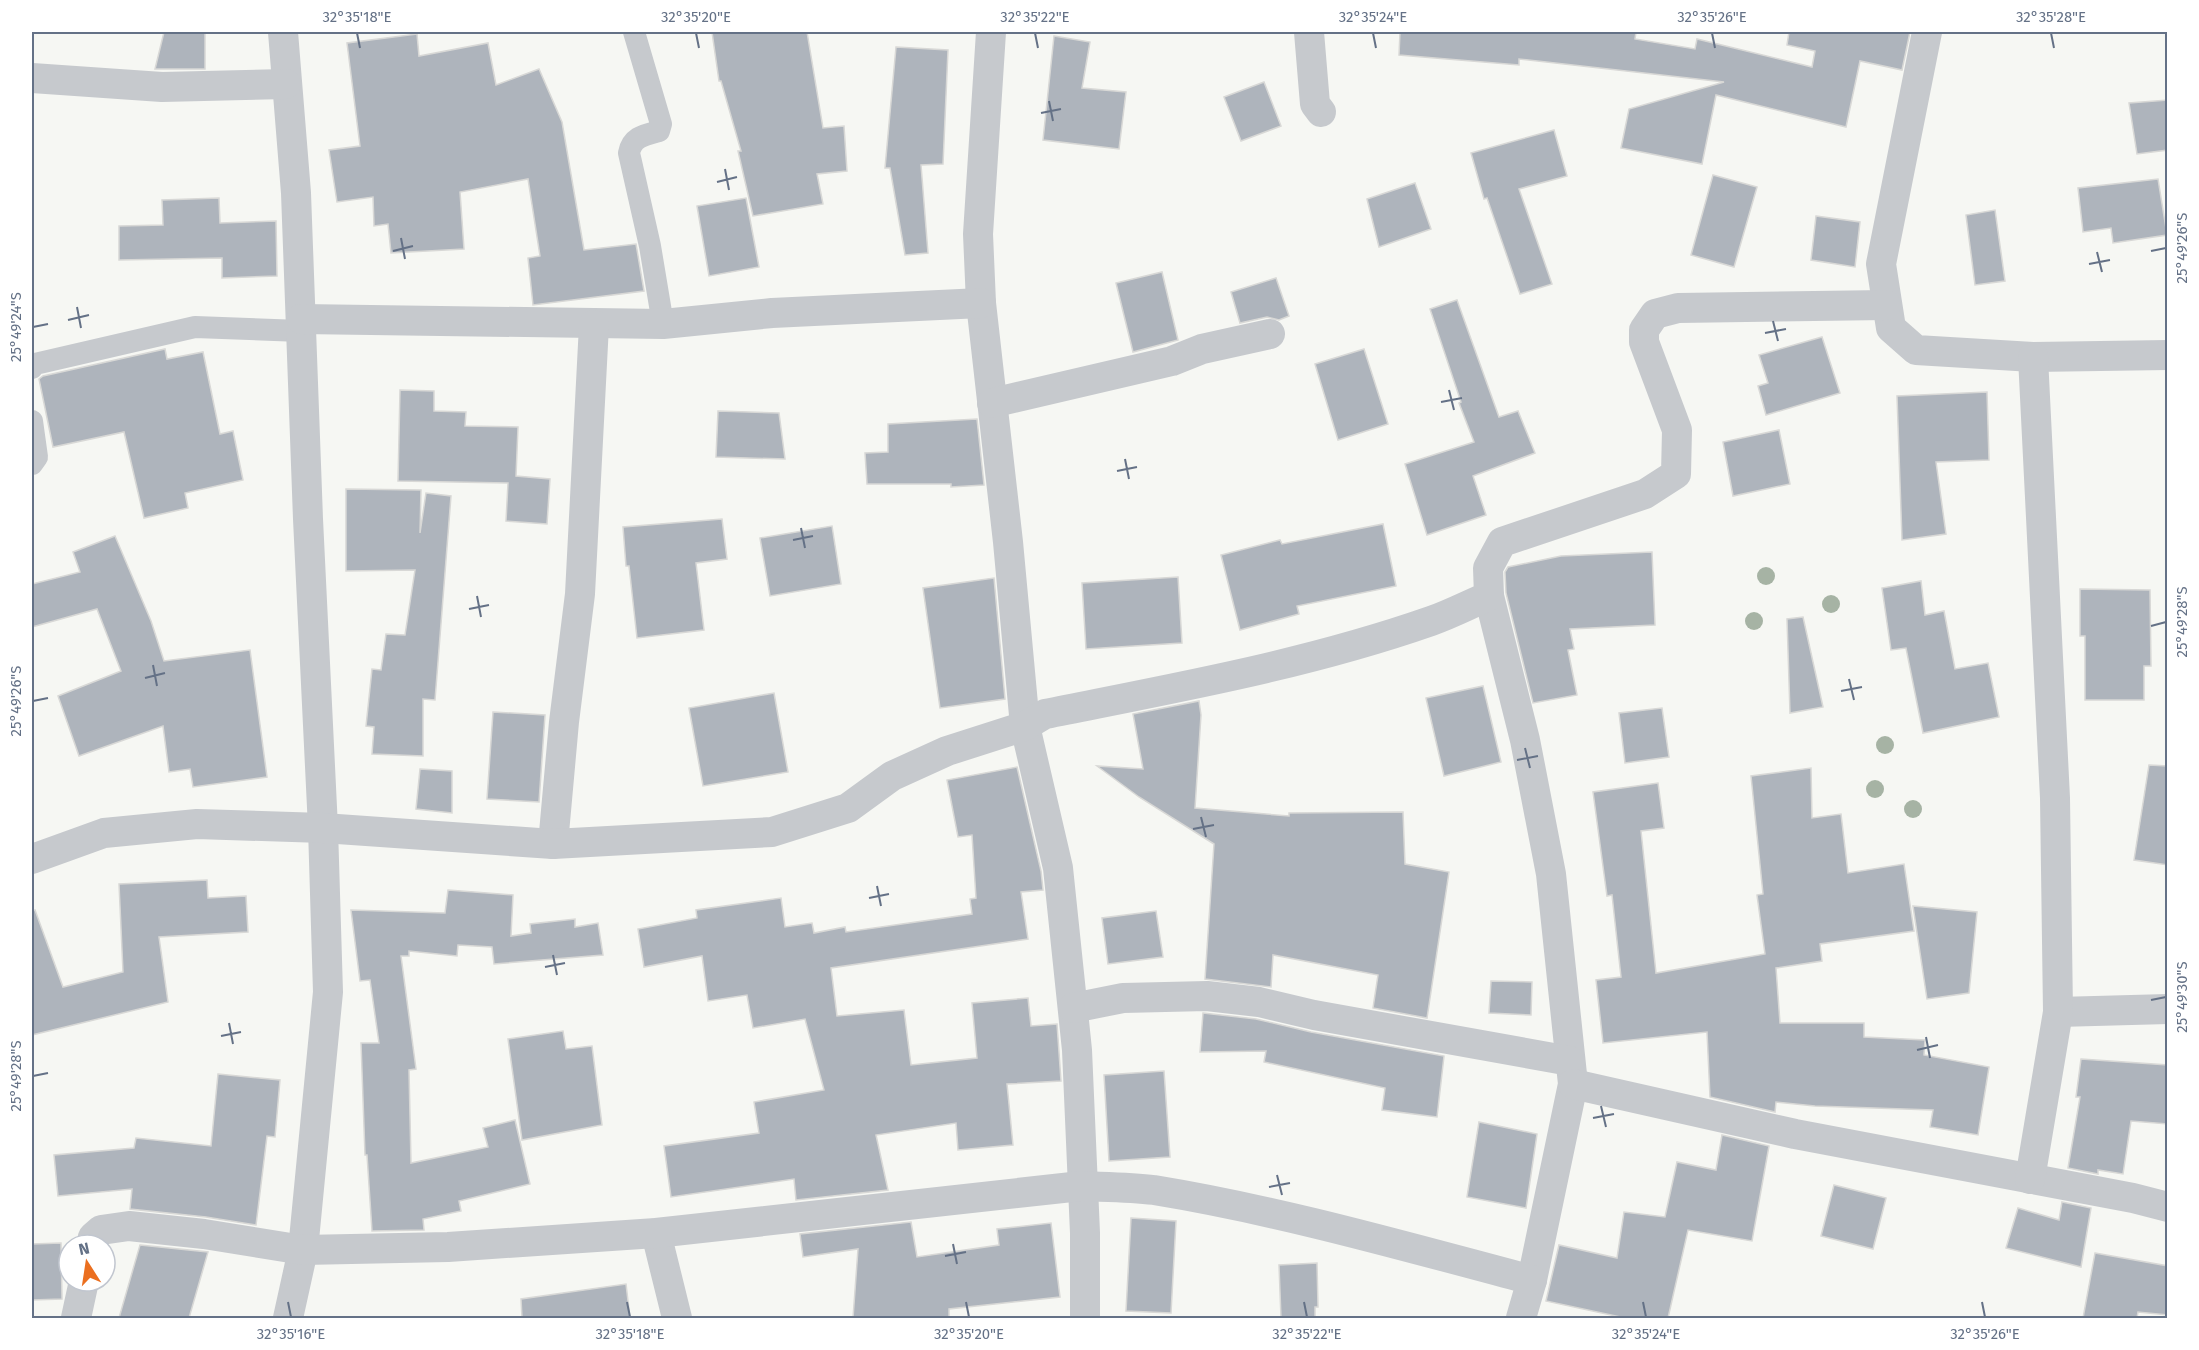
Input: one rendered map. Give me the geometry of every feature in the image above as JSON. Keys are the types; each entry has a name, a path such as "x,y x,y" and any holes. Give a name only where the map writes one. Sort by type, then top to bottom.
{"street":[{"path":"283,32 296,193 328,992 303,1250 288,1318"},
{"path":"634,32 661,124 659,131 636,139 630,144 629,153 650,246 663,324"},
{"path":"991,32 978,234 981,303 1008,542 1025,726 1058,868 1073,1008 1077,1050 1085,1318"},
{"path":"1309,32 1315,104 1321,112"},
{"path":"1926,32 1881,264 1891,328 1916,350 2032,357 2168,355"},
{"path":"32,78 162,87 286,84"},
{"path":"32,368 35,364 195,327 663,324 772,313 981,303"},
{"path":"1521,1318 1532,1280 1572,1072 1551,874 1526,740 1489,596 1488,568 1502,542 1645,494 1676,474 1677,430 1644,342 1644,330 1655,314 1678,308 1886,305"},
{"path":"553,844 564,722 580,594 594,325"},
{"path":"992,403 1172,361 1202,349 1270,334"},
{"path":"2030,1179 2058,1012 2055,798 2032,357"},
{"path":"32,421 37,458 32,464"},
{"path":"32,859 104,833 197,824 323,828 553,844 772,832 848,808 892,776 946,751 1025,726 1045,714 1237,675 1355,645 1433,620 1489,596"},
{"path":"1073,1008 1123,998 1207,996 1259,1002 1572,1072 1795,1134 2133,1198 2168,1207"},
{"path":"2058,1012 2168,1010"},
{"path":"98,1233 101,1230 129,1226 204,1234 303,1250 448,1247 656,1233 1081,1186 1152,1190 1248,1210 1371,1238 1532,1280"},
{"path":"656,1233 677,1318"},
{"path":"76,1318 81,1293"}],"building":[{"path":"164,32 205,32 205,69 155,69"},
{"path":"712,32 807,32 823,128 844,126 847,171 817,174 823,204 753,216 738,151 741,151 721,81 719,81"},
{"path":"1400,32 1636,32 1635,39 1695,49 1697,39 1812,67 1815,51 1787,45 1789,32 1910,32 1902,70 1860,61 1846,127 1716,95 1702,164 1621,148 1629,109 1724,82 1519,59 1519,65 1399,55"},
{"path":"417,34 419,56 488,43 496,85 539,69 562,122 584,250 636,244 644,291 533,305 528,258 540,256 528,179 460,192 464,249 391,253 388,224 374,226 373,197 337,202 329,150 360,146 347,43"},
{"path":"1054,36 1090,42 1082,88 1126,92 1119,149 1043,140"},
{"path":"896,47 948,50 943,164 921,165 928,253 905,255 890,168 885,168"},
{"path":"1264,82 1281,126 1241,141 1224,97"},
{"path":"2168,100 2168,150 2137,154 2129,103"},
{"path":"1554,130 1567,176 1519,189 1552,284 1520,294 1487,198 1484,199 1471,153"},
{"path":"1713,175 1757,187 1734,267 1691,255"},
{"path":"2158,179 2167,235 2113,243 2111,228 2083,232 2078,188"},
{"path":"1415,183 1431,229 1379,247 1367,199"},
{"path":"219,198 220,223 276,221 277,276 222,278 222,258 119,260 119,226 163,225 162,200"},
{"path":"746,198 759,267 709,276 697,206"},
{"path":"1995,210 2005,281 1975,285 1966,215"},
{"path":"1816,216 1860,222 1855,267 1811,260"},
{"path":"1162,272 1178,340 1133,352 1116,283"},
{"path":"1276,278 1289,316 1279,320 1267,317 1240,323 1231,292"},
{"path":"1457,300 1499,417 1518,411 1535,453 1473,476 1486,515 1427,535 1405,464 1474,442 1459,403 1461,402 1430,309"},
{"path":"1822,337 1840,393 1766,415 1758,386 1768,383 1759,355"},
{"path":"165,349 167,359 203,352 220,434 233,431 243,480 185,493 188,508 144,518 124,432 53,447 39,379 43,376"},
{"path":"1364,349 1388,424 1338,440 1315,364"},
{"path":"400,390 434,391 434,411 466,412 465,426 518,427 516,476 550,479 547,524 506,521 508,483 398,481"},
{"path":"1987,392 1989,460 1936,462 1946,534 1902,540 1897,396"},
{"path":"718,411 779,413 785,459 716,457"},
{"path":"977,419 984,485 951,487 951,484 867,484 865,453 888,452 888,424"},
{"path":"1779,430 1790,484 1733,496 1723,442"},
{"path":"346,489 421,490 420,533 426,493 451,496 435,700 423,699 423,756 372,754 374,727 366,726 372,669 381,670 386,634 405,635 415,570 346,571"},
{"path":"722,519 727,559 696,563 704,630 637,638 629,566 626,566 623,527"},
{"path":"1383,524 1396,586 1297,606 1299,614 1240,630 1221,555 1280,540 1282,544"},
{"path":"832,526 841,584 770,596 760,538"},
{"path":"115,536 151,621 164,661 250,650 267,777 193,787 190,769 169,772 163,726 79,756 58,696 121,671 97,609 32,627 32,584 80,572 73,552"},
{"path":"1652,552 1655,625 1570,629 1574,649 1568,650 1577,695 1533,703 1506,593 1505,572 1508,567 1561,556"},
{"path":"1178,577 1182,643 1086,649 1082,583"},
{"path":"994,578 1005,699 940,708 923,588"},
{"path":"1921,581 1925,615 1944,611 1955,669 1988,663 1999,717 1923,733 1906,648 1891,650 1882,588"},
{"path":"2080,589 2150,590 2151,666 2144,666 2144,700 2085,700 2085,636 2080,636"},
{"path":"1803,617 1823,707 1790,713 1787,619"},
{"path":"1483,686 1501,762 1444,776 1426,698"},
{"path":"774,693 788,772 703,786 689,708"},
{"path":"1199,701 1201,715 1195,808 1289,816 1289,813 1403,812 1405,864 1449,872 1427,1018 1373,1008 1378,975 1273,955 1271,987 1205,979 1214,844 1139,797 1097,766 1143,769 1133,714"},
{"path":"1662,708 1669,757 1625,763 1619,713"},
{"path":"493,712 545,715 539,802 487,799"},
{"path":"2149,765 2168,766 2168,865 2134,860"},
{"path":"1017,767 1041,871 1043,890 1021,892 1028,939 831,968 837,1016 904,1010 911,1065 977,1058 972,1003 1028,998 1031,1026 1057,1024 1061,1081 1007,1084 1013,1145 958,1150 956,1123 876,1135 888,1190 796,1200 794,1179 671,1197 664,1146 759,1133 754,1102 824,1090 805,1019 753,1028 747,995 708,1001 702,956 644,967 638,929 697,918 696,910 781,898 785,927 812,923 814,933 845,927 846,932 972,914 970,899 976,898 972,835 958,837 947,780"},
{"path":"1811,768 1812,818 1841,814 1848,873 1904,864 1914,931 1820,944 1822,961 1776,968 1780,1023 1864,1023 1864,1037 1925,1040 1924,1055 1989,1067 1978,1135 1930,1127 1933,1110 1815,1106 1776,1102 1775,1112 1710,1097 1707,1032 1603,1043 1596,980 1621,977 1612,895 1607,896 1593,792 1658,783 1664,828 1641,831 1656,973 1765,954 1757,895 1763,894 1751,776"},
{"path":"420,769 452,771 452,813 416,809"},
{"path":"207,880 208,898 246,896 248,932 159,937 168,1002 32,1035 32,911 35,910 63,987 123,972 119,884"},
{"path":"448,890 513,895 511,936 531,933 530,924 575,919 575,927 598,923 603,955 494,964 492,947 458,945 457,956 409,951 409,956 401,956 416,1069 409,1070 411,1163 488,1147 483,1128 515,1120 530,1184 459,1201 461,1211 423,1219 424,1230 372,1231 367,1155 365,1155 361,1043 379,1043 370,980 360,981 351,910 445,913"},
{"path":"1913,906 1977,912 1969,993 1927,999"},
{"path":"1156,911 1163,957 1108,964 1102,918"},
{"path":"1491,981 1532,982 1531,1015 1489,1013"},
{"path":"1203,1013 1256,1019 1311,1032 1444,1056 1437,1117 1382,1110 1385,1088 1264,1062 1266,1051 1200,1052"},
{"path":"563,1031 566,1049 592,1046 602,1125 522,1140 508,1039"},
{"path":"2081,1059 2168,1065 2168,1124 2131,1121 2123,1174 2098,1170 2098,1174 2068,1168 2080,1097 2076,1097"},
{"path":"1164,1071 1170,1157 1109,1161 1104,1075"},
{"path":"218,1074 280,1080 275,1137 267,1136 256,1225 130,1209 132,1189 58,1196 54,1155 134,1148 136,1138 211,1146"},
{"path":"1479,1122 1537,1134 1526,1208 1467,1197"},
{"path":"1722,1135 1769,1146 1752,1241 1688,1230 1668,1318 1625,1318 1546,1301 1559,1245 1617,1258 1624,1212 1665,1217 1677,1162 1716,1170"},
{"path":"1834,1185 1886,1198 1873,1249 1821,1236"},
{"path":"2062,1202 2091,1208 2081,1267 2006,1248 2018,1208 2059,1220"},
{"path":"1131,1218 1176,1221 1171,1313 1126,1311"},
{"path":"911,1222 917,1257 999,1245 997,1229 1051,1223 1060,1297 949,1309 949,1318 853,1318 858,1249 803,1257 800,1234"},
{"path":"57,1243 57,1293 62,1293 62,1299 32,1300 32,1244"},
{"path":"140,1245 208,1252 189,1318 119,1318"},
{"path":"2095,1253 2168,1266 2168,1315 2138,1312 2137,1318 2083,1318"},
{"path":"1317,1263 1318,1307 1315,1307 1315,1318 1281,1318 1279,1265"},
{"path":"626,1284 630,1318 522,1318 521,1299"}]}
